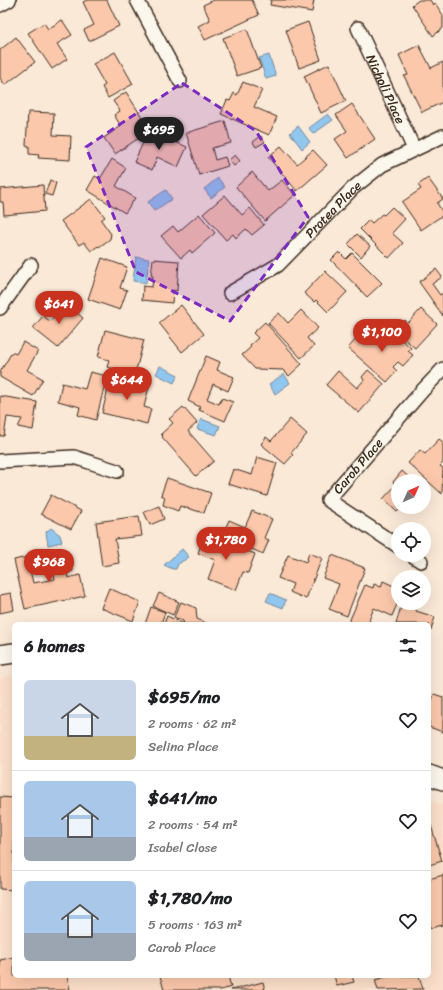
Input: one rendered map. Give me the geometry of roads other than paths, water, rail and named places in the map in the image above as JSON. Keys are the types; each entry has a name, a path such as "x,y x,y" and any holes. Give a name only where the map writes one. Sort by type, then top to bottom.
{"main road":[{"path":"0,655 12,653"},
{"path":"431,776 443,780"}],"street":[{"path":"0,4 9,0"},
{"path":"137,0 180,81"},
{"name":"Nicholi Place","path":"358,28 414,149"},
{"name":"Protea Place","path":"230,293 278,265 352,188 382,166 443,136"},
{"path":"0,308 31,265"},
{"name":"Carob Place","path":"391,541 328,500 422,391 443,369"},
{"path":"0,461 74,457 117,471"}],"water":[{"path":"269,55 276,76 266,79 259,58"},
{"path":"328,114 333,120 313,134 309,128"},
{"path":"298,126 310,142 302,149 290,133"},
{"path":"218,178 225,187 211,198 204,189"},
{"path":"166,190 172,199 154,211 148,202"},
{"path":"136,257 149,259 146,283 133,281"},
{"path":"160,366 178,375 174,383 156,374"},
{"path":"284,374 290,383 275,394 269,384"},
{"path":"201,419 220,426 216,435 197,429"},
{"path":"51,528 60,535 62,542 48,545 46,532"},
{"path":"182,549 189,557 178,564 176,569 164,565"},
{"path":"270,593 286,600 283,608 266,601"}]}
